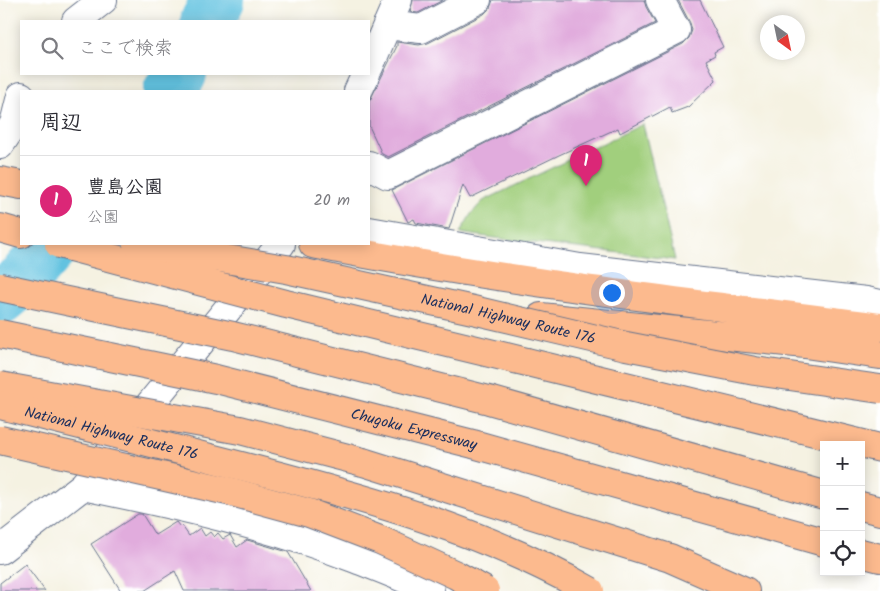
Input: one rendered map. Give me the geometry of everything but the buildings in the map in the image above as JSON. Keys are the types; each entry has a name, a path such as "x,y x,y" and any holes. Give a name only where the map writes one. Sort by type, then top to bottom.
{"highway":[{"path":"0,181 20,185"},
{"path":"0,220 20,224"},
{"path":"0,228 20,234"},
{"path":"63,245 286,304 880,448"},
{"name":"National Highway Route 176","path":"143,245 286,269 626,346 755,370 880,389"},
{"path":"318,245 401,261 519,279 880,326"},
{"path":"0,287 233,336 489,400 820,494"},
{"path":"473,310 805,344 880,355"},
{"path":"831,320 880,350"},
{"name":"Chugoku Expressway","path":"0,334 245,386 482,447 820,541"},
{"path":"0,386 240,430 363,462 670,558 745,591"},
{"name":"National Highway Route 176","path":"0,406 302,482 435,521 511,551 590,591"},
{"path":"0,440 228,491 309,513 380,540 486,591"},
{"path":"865,507 880,511"},
{"path":"865,554 880,558"}],"street":[{"path":"77,20 103,0"},
{"path":"370,65 398,0"},
{"path":"387,26 421,29 477,0"},
{"path":"370,166 388,176 676,30 660,0"},
{"path":"22,90 27,75"},
{"path":"358,90 366,75"},
{"path":"0,145 14,124 20,100"},
{"path":"370,231 580,268 880,304"},
{"path":"0,550 17,539 83,486 280,245"},
{"path":"83,486 164,502 314,543 430,591"}],"green space":[{"path":"643,124 675,260 460,233 471,214 483,201"}],"waterway":[{"path":"208,20 218,0"},
{"path":"171,90 179,75"},
{"path":"0,299 25,277 53,245"}],"place":[{"name":"豊島公園","path":"586,186"}]}
